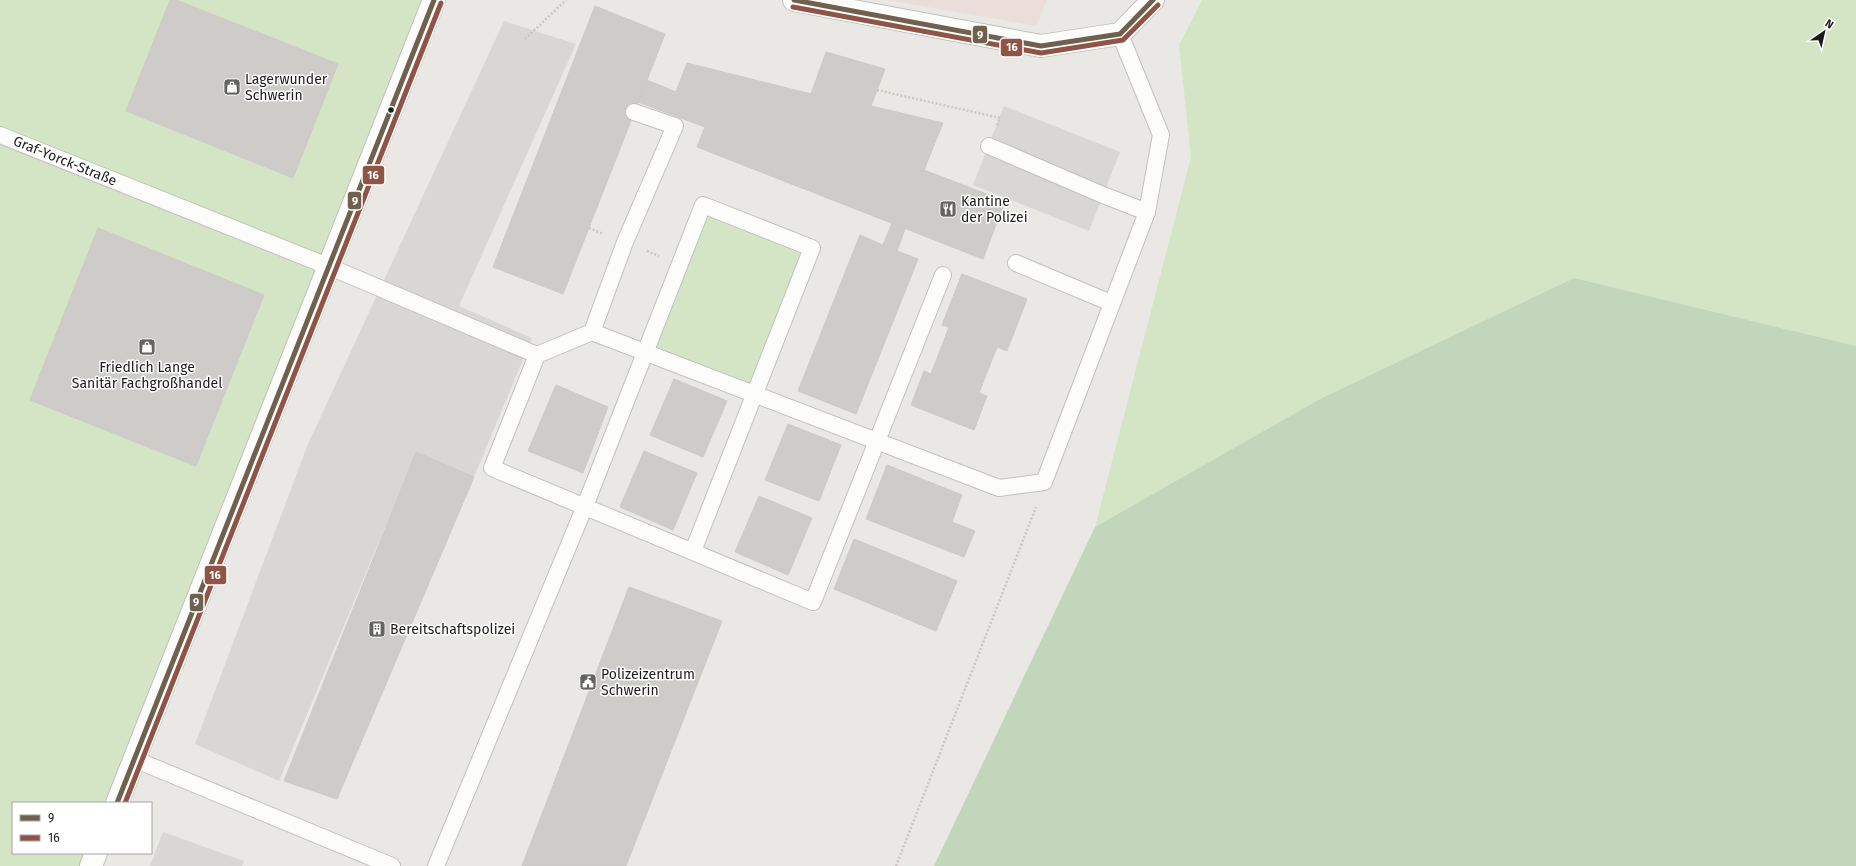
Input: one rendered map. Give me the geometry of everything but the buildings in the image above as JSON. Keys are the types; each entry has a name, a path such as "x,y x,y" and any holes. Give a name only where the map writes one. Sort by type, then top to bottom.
{"street":[{"path":"116,802 248,467 330,267 434,0"},
{"path":"794,0 1041,46 1120,34 1153,0"},
{"path":"91,866 96,854"}],"lane":[{"path":"943,275 876,442 813,602 492,468 537,355 592,332 755,396 876,442 999,488 1044,482 1147,212 1161,135 1120,34"},
{"path":"592,332 625,242 675,126 634,112"},
{"name":"Graf-Yorck-Straße","path":"0,135 330,267 537,355"},
{"path":"989,146 1103,195 1147,212"},
{"path":"436,866 585,506 703,205 812,248 693,552"},
{"path":"1016,264 1111,304"},
{"path":"134,759 392,866"}],"path":[{"path":"525,39 566,0"},
{"path":"877,90 1000,118 989,146"},
{"path":"896,866 1035,510"}],"shaded area":[{"path":"887,0 1047,0 1036,26"},
{"path":"504,21 576,44 459,306 532,338 474,477 416,453 279,781 195,744 308,444"},
{"path":"1004,106 1120,152 1089,231 973,185"},
{"path":"163,832 244,861 242,866 150,866"}],"green space":[{"path":"0,0 434,0 117,802 12,802 12,854 98,854 93,866 0,866"},
{"path":"1202,0 1856,0 1856,346 1574,278 1320,399 1095,527 1191,157 1179,45"},
{"path":"703,205 812,248 755,396 646,353"},
{"path":"1574,278 1856,346 1856,866 934,866 1095,527 1320,399"}],"transit line":[{"name":"9","path":"117,802 434,0"},
{"name":"9","path":"794,0 1041,46 1120,34 1153,0"},
{"name":"16","path":"125,802 441,3"},
{"name":"16","path":"793,7 1041,53 1123,40 1158,5"}],"place":[{"name":"Lagerwunder Schwerin","path":"232,87"},
{"name":"Kantine der Polizei","path":"948,209"},
{"name":"Friedlich Lange Sanitär Fachgroßhandel","path":"147,347"},
{"name":"Bereitschaftspolizei","path":"377,629"},
{"name":"Polizeizentrum Schwerin","path":"588,682"}]}
